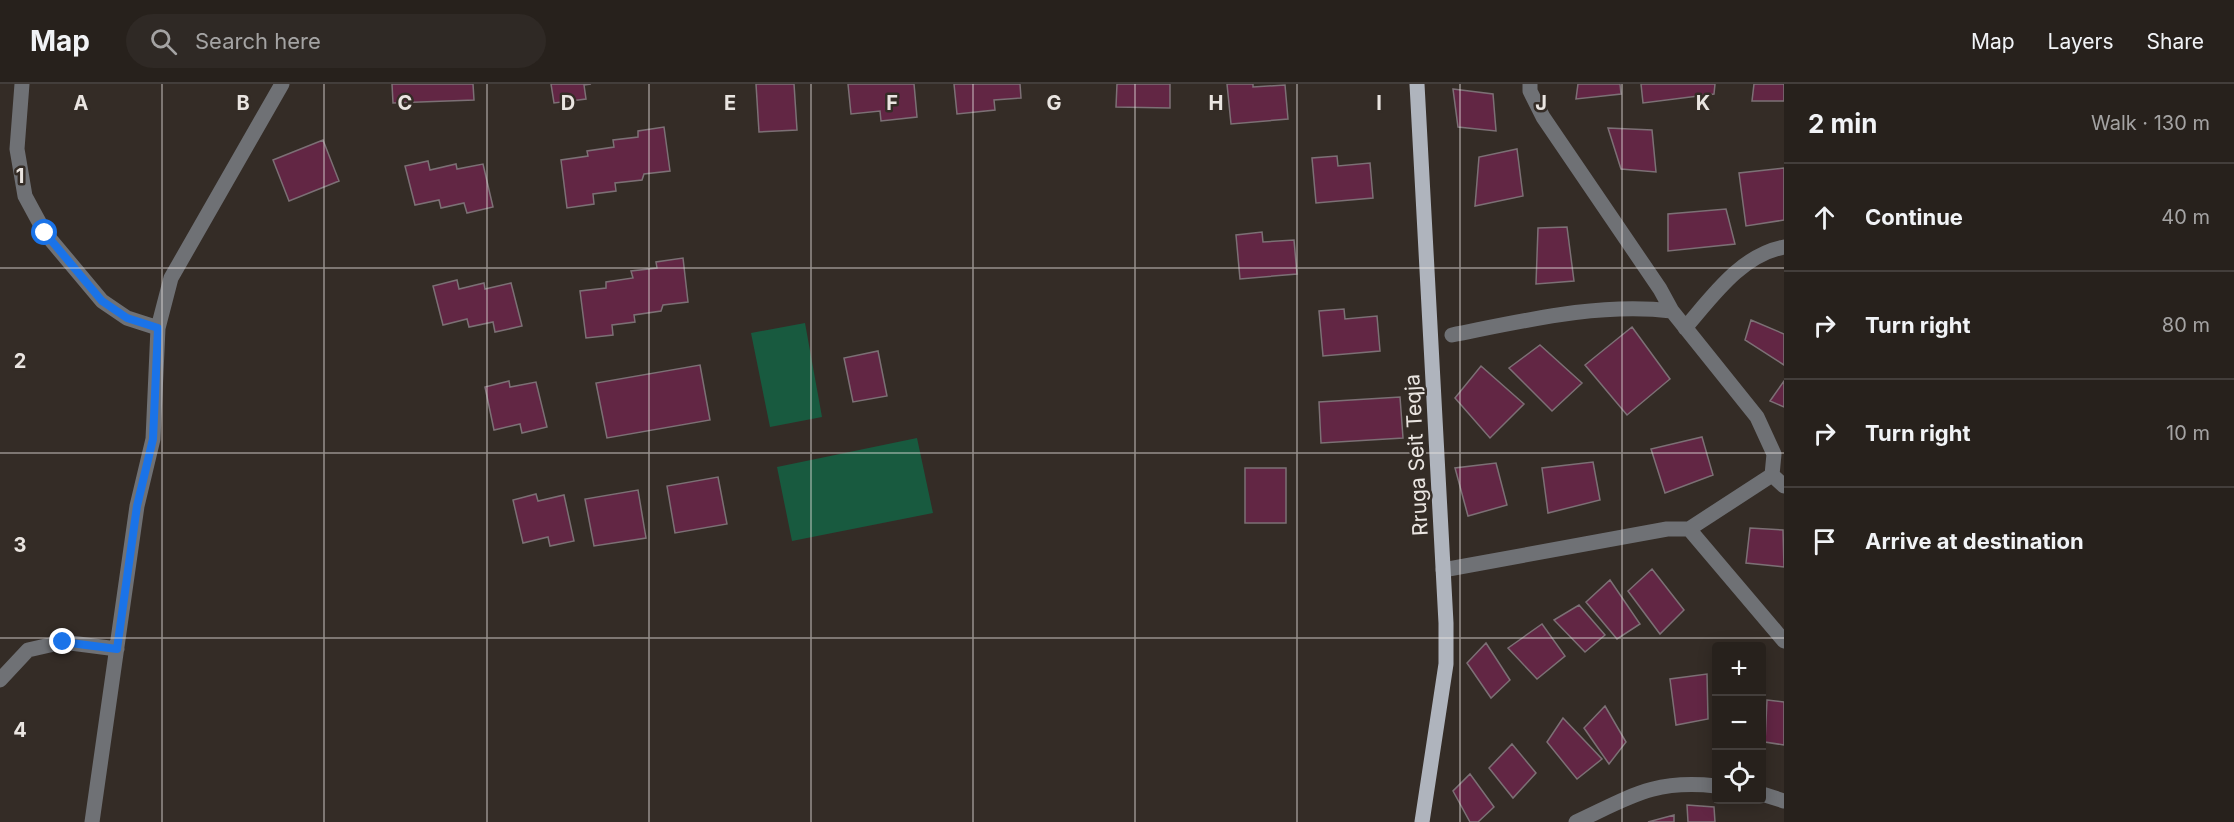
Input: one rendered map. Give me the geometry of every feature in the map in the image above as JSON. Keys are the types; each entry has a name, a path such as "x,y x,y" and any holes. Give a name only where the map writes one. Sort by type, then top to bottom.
{"main road":[{"name":"Rruga Seit Teqja","path":"1417,84 1446,664 1422,822"}],"street":[{"path":"92,822 137,506 153,439 158,328 171,278 282,84"},
{"path":"1530,84 1530,91 1543,117 1660,289 1672,311 1757,417 1774,454 1772,475"},
{"path":"23,85 17,149 25,196 45,233 102,301 127,318 158,328"},
{"path":"1685,328 1748,262 1784,247"},
{"path":"1452,334 1516,322 1636,306 1672,311"},
{"path":"1443,570 1667,529 1689,529 1772,475"},
{"path":"1772,475 1784,486"},
{"path":"1689,529 1784,641"},
{"path":"0,680 28,650 63,642 117,649"},
{"path":"1576,822 1653,787 1685,782 1712,785"},
{"path":"1766,796 1784,801"}],"green space":[{"path":"805,323 822,417 770,427 751,333"},
{"path":"917,438 933,513 792,541 777,467"}],"building":[{"path":"392,84 473,84 474,100 393,103"},
{"path":"392,84 473,84 474,100 393,103"},
{"path":"551,84 591,84 584,85 586,99 554,103"},
{"path":"551,84 591,84 584,85 586,99 554,103"},
{"path":"756,84 794,84 797,130 759,132"},
{"path":"848,84 914,84 917,117 881,121 880,111 851,114"},
{"path":"848,84 914,84 917,117 881,121 880,111 851,114"},
{"path":"954,84 1020,84 1021,98 994,100 995,110 957,114"},
{"path":"954,84 1020,84 1021,98 994,100 995,110 957,114"},
{"path":"1117,84 1170,84 1170,108 1116,107"},
{"path":"1227,84 1253,84 1253,87 1285,85 1288,119 1231,124"},
{"path":"1227,84 1253,84 1253,87 1285,85 1288,119 1231,124"},
{"path":"1578,84 1620,84 1621,94 1576,99"},
{"path":"1641,84 1715,84 1714,94 1643,103"},
{"path":"1754,84 1784,84 1784,101 1752,101"},
{"path":"1453,89 1493,94 1496,131 1458,127"},
{"path":"664,127 670,171 644,174 642,180 615,183 616,191 593,194 594,204 567,208 561,160 588,156 587,151 614,147 613,140 638,137 638,131"},
{"path":"664,127 670,171 644,174 642,180 615,183 616,191 593,194 594,204 567,208 561,160 588,156 587,151 614,147 613,140 638,137 638,131"},
{"path":"1608,128 1652,130 1656,172 1621,169"},
{"path":"323,140 339,181 289,201 273,160"},
{"path":"1517,149 1523,196 1475,206 1479,157"},
{"path":"1337,156 1338,166 1370,163 1373,198 1316,203 1312,158"},
{"path":"1337,156 1338,166 1370,163 1373,198 1316,203 1312,158"},
{"path":"428,161 430,170 456,164 457,169 483,164 493,207 467,213 464,203 441,208 439,200 415,205 405,166"},
{"path":"428,161 430,170 456,164 457,169 483,164 493,207 467,213 464,203 441,208 439,200 415,205 405,166"},
{"path":"1784,168 1784,220 1746,226 1739,173"},
{"path":"1726,209 1735,244 1668,251 1668,214"},
{"path":"1567,227 1574,281 1536,284 1538,228"},
{"path":"1262,232 1263,242 1294,240 1297,274 1240,279 1236,235"},
{"path":"1262,232 1263,242 1294,240 1297,274 1240,279 1236,235"},
{"path":"683,258 688,302 663,305 661,311 634,315 635,322 612,325 613,335 586,338 580,291 606,288 606,282 633,278 631,271 657,268 656,262"},
{"path":"683,258 688,302 663,305 661,311 634,315 635,322 612,325 613,335 586,338 580,291 606,288 606,282 633,278 631,271 657,268 656,262"},
{"path":"457,280 459,289 484,283 485,289 511,283 522,326 495,332 493,322 469,327 467,319 443,325 433,286"},
{"path":"457,280 459,289 484,283 485,289 511,283 522,326 495,332 493,322 469,327 467,319 443,325 433,286"},
{"path":"1344,309 1345,319 1377,316 1380,351 1323,356 1319,311"},
{"path":"1344,309 1345,319 1377,316 1380,351 1323,356 1319,311"},
{"path":"1751,320 1784,334 1784,365 1745,340"},
{"path":"1632,327 1670,379 1627,415 1585,365"},
{"path":"1540,345 1582,383 1552,411 1509,368"},
{"path":"878,351 887,396 853,402 844,358"},
{"path":"878,351 887,396 853,402 844,358"},
{"path":"700,365 710,420 607,438 596,383"},
{"path":"700,365 710,420 607,438 596,383"},
{"path":"1481,366 1524,404 1490,438 1455,398"},
{"path":"509,381 510,387 536,382 547,427 522,433 520,424 494,430 485,387"},
{"path":"509,381 510,387 536,382 547,427 522,433 520,424 494,430 485,387"},
{"path":"1784,381 1784,407 1770,401"},
{"path":"1400,397 1403,438 1321,443 1319,402"},
{"path":"1400,397 1403,438 1321,443 1319,402"},
{"path":"1702,437 1713,475 1665,493 1651,449"},
{"path":"1593,462 1600,500 1548,513 1542,468"},
{"path":"1496,463 1507,505 1468,516 1455,468"},
{"path":"1245,468 1286,468 1286,523 1245,523"},
{"path":"1245,468 1286,468 1286,523 1245,523"},
{"path":"718,477 727,524 675,533 667,486"},
{"path":"718,477 727,524 675,533 667,486"},
{"path":"638,490 646,538 594,546 585,499"},
{"path":"638,490 646,538 594,546 585,499"},
{"path":"536,494 538,501 564,495 574,541 550,546 548,537 523,543 513,500"},
{"path":"536,494 538,501 564,495 574,541 550,546 548,537 523,543 513,500"},
{"path":"1750,528 1783,530 1784,567 1746,563"},
{"path":"1652,569 1684,610 1660,634 1628,591"},
{"path":"1610,580 1640,624 1617,639 1586,602"},
{"path":"1579,605 1605,635 1585,652 1554,620"},
{"path":"1542,624 1565,656 1537,679 1508,648"},
{"path":"1486,643 1510,680 1491,698 1467,663"},
{"path":"1707,674 1708,719 1676,725 1670,679"},
{"path":"1767,700 1784,702 1784,745 1766,742"},
{"path":"1605,706 1626,742 1609,764 1584,728"},
{"path":"1563,718 1602,759 1577,779 1547,742"},
{"path":"1512,744 1536,773 1513,798 1489,768"},
{"path":"1470,774 1494,807 1478,822 1470,822 1453,791"},
{"path":"1687,805 1714,807 1715,822 1688,822"},
{"path":"1674,815 1674,822 1648,822"}],"route":[{"path":"45,233 102,301 127,318 158,328 153,439 137,506 117,649 63,642"}]}
